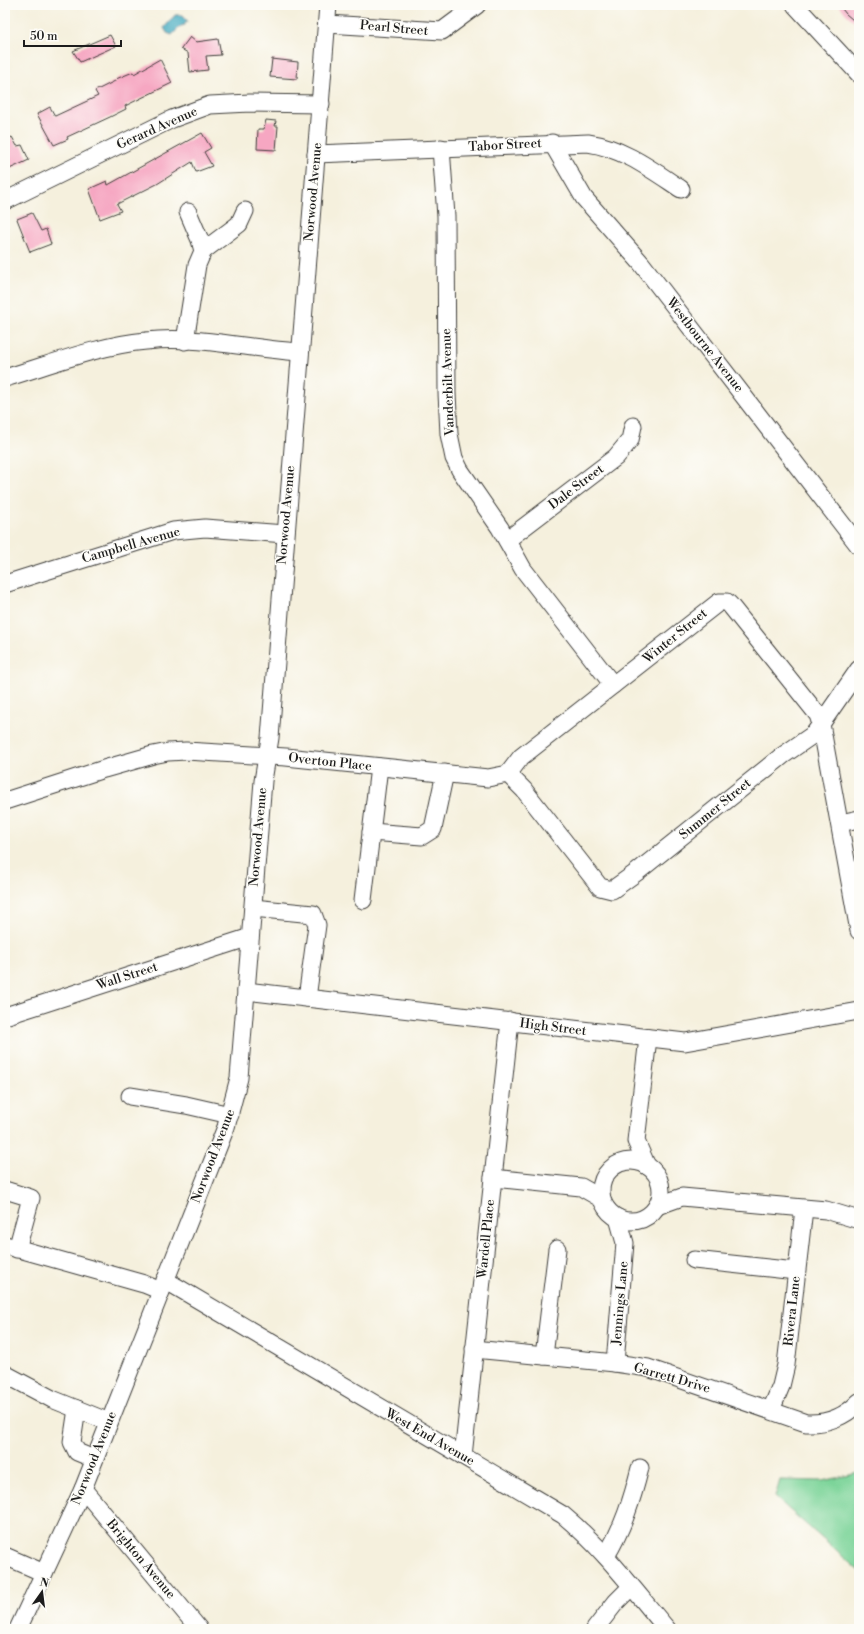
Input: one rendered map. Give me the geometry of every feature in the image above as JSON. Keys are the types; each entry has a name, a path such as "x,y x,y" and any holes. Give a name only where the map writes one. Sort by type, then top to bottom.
{"street":[{"name":"Norwood Avenue","path":"18,1629 83,1489 230,1115 239,1078 263,781 270,738 328,5"},
{"name":"Pearl Street","path":"327,24 442,31 477,5"},
{"path":"794,5 859,74"},
{"name":"Gerard Avenue","path":"5,201 172,119 210,105 250,102 321,104"},
{"name":"Tabor Street","path":"316,154 552,143 588,143 612,148 638,161 681,189"},
{"name":"Westbourne Avenue","path":"552,143 584,198 641,262 859,546"},
{"name":"Vanderbilt Avenue","path":"441,148 446,216 447,393 451,447 460,470 507,540 523,569 613,685"},
{"path":"185,340 197,265 203,251 239,224 245,211"},
{"path":"188,212 203,251"},
{"path":"5,378 119,345 146,340 185,340 300,352"},
{"name":"Dale Street","path":"507,540 616,457 630,440 633,426"},
{"name":"Campbell Avenue","path":"5,584 172,531 205,528 285,534"},
{"name":"Winter Street","path":"508,774 521,757 715,604 727,602 818,715 820,724"},
{"name":"Summer Street","path":"508,774 524,790 600,887 607,890 612,890 618,887 782,756 814,734 859,669"},
{"path":"820,724 840,823 859,931"},
{"name":"Overton Place","path":"5,801 153,755 186,751 266,756 488,778 508,774"},
{"path":"362,900 379,767"},
{"path":"371,832 422,836 433,829 445,773"},
{"path":"840,823 859,819"},
{"path":"253,908 313,914 317,925 307,998"},
{"name":"Wall Street","path":"5,1016 250,937"},
{"name":"High Street","path":"246,991 685,1042 859,1011"},
{"name":"Wardell Place","path":"463,1456 510,1022"},
{"path":"623,1163 636,1141 648,1038"},
{"path":"130,1096 186,1105 230,1115"},
{"path":"636,1141 647,1166"},
{"path":"581,1187 605,1177 616,1166 623,1163 639,1162 647,1166 657,1176 660,1182 660,1198 657,1206 653,1212 640,1220 632,1221 618,1218 606,1206 602,1199 601,1191 605,1177"},
{"path":"493,1178 581,1187 602,1199"},
{"path":"660,1182 682,1197"},
{"path":"5,1190 31,1198 11,1247"},
{"path":"657,1206 682,1197 826,1210 859,1220"},
{"name":"Rivera Lane","path":"771,1410 781,1386 786,1366 804,1209"},
{"name":"Jennings Lane","path":"615,1363 625,1243 618,1218"},
{"name":"Jennings Lane","path":"625,1243 640,1220"},
{"name":"West End Avenue","path":"11,1247 144,1284 163,1286 463,1456 563,1515 581,1530 606,1556 667,1629"},
{"path":"544,1356 557,1249"},
{"path":"694,1260 796,1271"},
{"name":"Garrett Drive","path":"474,1349 615,1363 648,1368 806,1423 821,1424 837,1418 854,1408 859,1402"},
{"path":"5,1374 52,1399 109,1422"},
{"path":"77,1409 72,1442 77,1452 94,1459"},
{"path":"606,1556 627,1515 640,1468"},
{"name":"Brighton Avenue","path":"83,1489 200,1629"},
{"path":"5,1556 44,1573"},
{"path":"595,1629 616,1602 631,1587"}],"green space":[{"path":"859,1473 859,1571 775,1497 780,1480 822,1481"}],"water":[{"path":"175,15 183,15 188,22 185,22 185,25 181,26 172,35 167,33 164,28"}],"building":[{"path":"839,5 859,5 859,25 846,14"},
{"path":"110,35 116,46 80,62 73,51"},
{"path":"190,37 196,42 218,39 221,55 206,56 208,70 190,72 188,53 181,49"},
{"path":"160,59 172,83 125,106 126,109 67,137 68,139 54,145 37,114 50,107 55,116 98,96 95,91 117,80 116,79 133,72 134,74"},
{"path":"272,59 298,62 297,79 270,77"},
{"path":"266,120 276,121 275,126 278,126 276,150 257,149 258,129 264,129"},
{"path":"202,133 211,148 204,152 212,166 196,172 192,162 157,184 117,204 121,211 100,219 89,189 107,181 108,185"},
{"path":"12,137 17,146 22,145 29,160 5,171 5,140"},
{"path":"32,213 41,231 46,229 51,244 30,252 17,219"}]}
